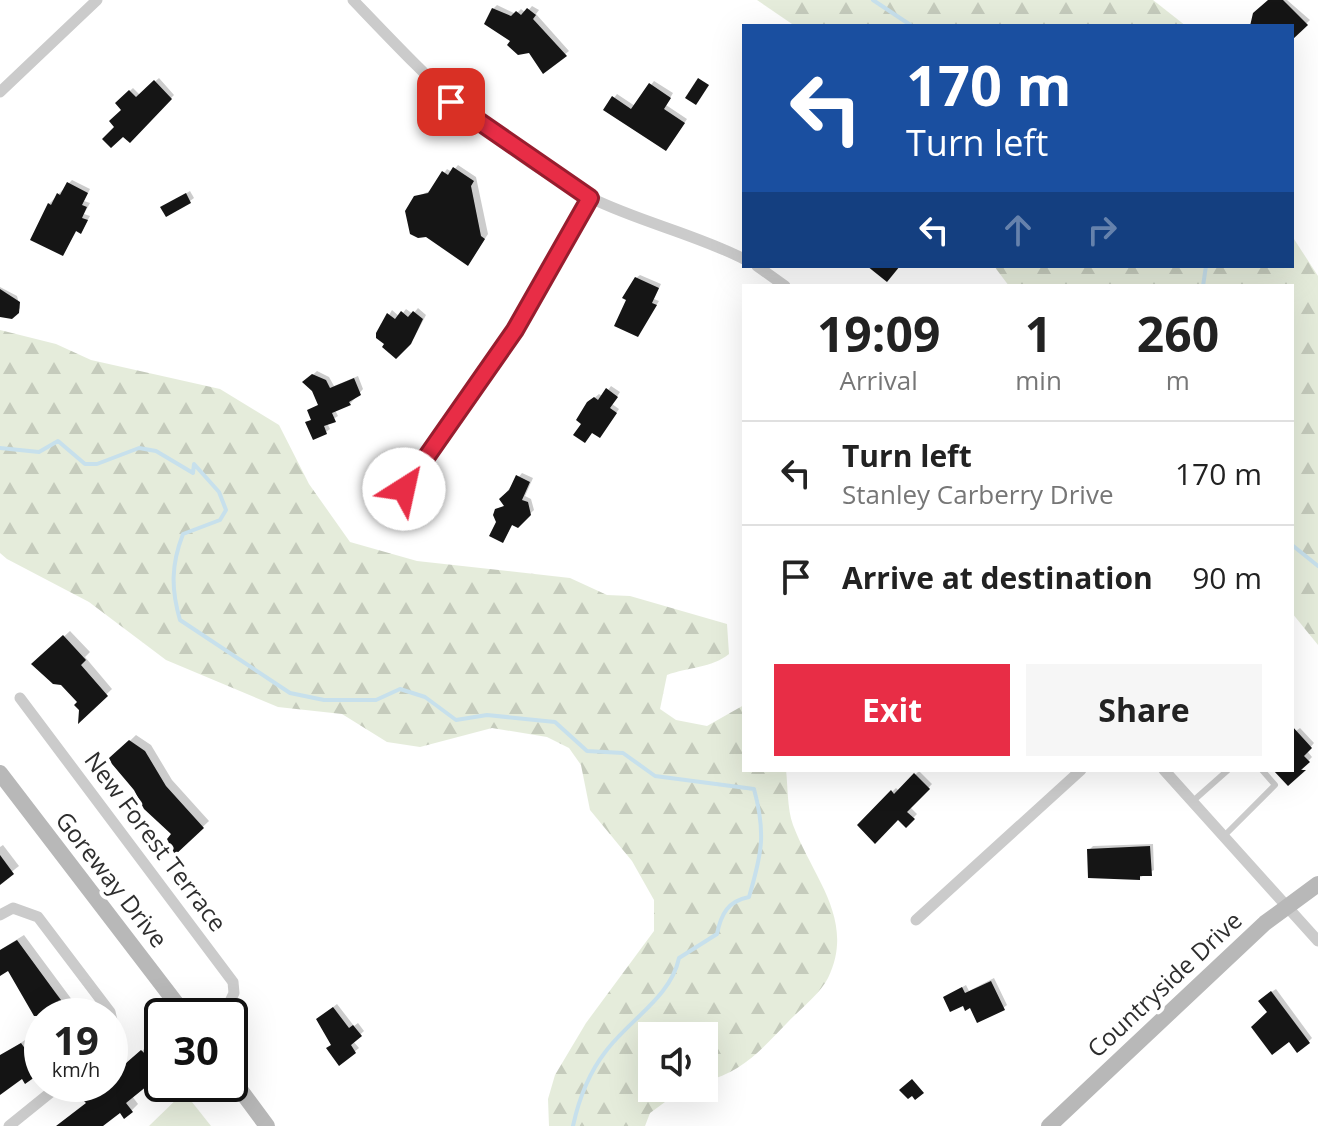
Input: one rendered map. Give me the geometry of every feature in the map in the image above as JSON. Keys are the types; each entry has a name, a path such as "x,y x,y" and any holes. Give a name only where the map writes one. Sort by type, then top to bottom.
{"street":[{"path":"0,92 97,0"},
{"path":"353,0 451,102 590,198 742,258"},
{"path":"404,489 515,330 590,198"},
{"path":"760,268 782,284"},
{"name":"New Forest Terrace","path":"20,698 233,982 232,998"},
{"path":"916,920 1079,772"},
{"path":"1166,772 1318,941"},
{"name":"Goreway Drive","path":"0,773 172,998"},
{"name":"Countryside Drive","path":"1049,1126 1265,923 1318,884"},
{"path":"0,915 13,908 38,917 99,998"},
{"path":"248,1100 267,1126"},
{"path":"9,1126 39,1102"}],"lane":[{"path":"1193,801 1226,772"},
{"path":"1225,835 1275,785 1264,772"}],"green space":[{"path":"757,0 1153,0 1183,24 792,24"},
{"path":"1294,239 1318,276 1318,645 1294,615 1294,284 1008,284 996,268 1294,268"},
{"path":"0,330 56,344 91,360 220,389 279,425 309,484 350,542 417,561 570,578 607,595 630,596 727,624 729,654 707,665 667,675 660,709 676,720 707,726 742,706 742,772 786,772 793,825 835,918 835,957 828,978 768,1043 740,1066 718,1078 718,1022 638,1022 638,1102 665,1102 650,1113 645,1126 549,1126 548,1099 555,1075 586,1023 654,931 654,900 632,861 590,810 581,765 569,748 547,737 492,728 420,747 387,742 342,714 278,707 166,660 89,602 0,553"},
{"path":"174,1102 192,1102 211,1126 149,1126"}],"building":[{"path":"1268,0 1283,0 1308,25 1294,38 1294,24 1250,24 1253,13"},
{"path":"492,8 511,16 516,11 521,15 527,8 536,15 533,19 567,56 543,74 529,53 518,55 507,45 510,41 484,24"},
{"path":"698,78 709,85 696,105 685,98"},
{"path":"154,80 172,99 130,143 123,137 111,148 102,139 114,127 109,121 121,110 115,103 129,90 136,97"},
{"path":"649,83 671,98 664,109 685,123 666,151 603,110 612,96 631,109"},
{"path":"453,167 474,181 471,186 481,236 485,239 468,266 426,237 418,238 410,234 405,211 414,196 428,193 442,171 448,175"},
{"path":"67,182 88,193 82,205 87,207 82,218 88,220 81,234 76,231 63,256 30,240 48,203 51,205"},
{"path":"186,193 191,203 166,217 160,207"},
{"path":"870,268 898,268 887,282"},
{"path":"635,277 659,288 652,303 657,305 638,337 614,326 626,300 622,298"},
{"path":"0,289 20,302 19,313 12,319 0,317"},
{"path":"401,311 408,317 413,311 423,319 411,344 396,359 382,347 384,344 376,338 376,333 387,313 395,319"},
{"path":"312,374 326,380 330,388 354,378 361,395 349,402 351,405 332,413 336,422 324,426 327,434 313,440 305,422 311,420 307,410 318,405 312,391 302,382"},
{"path":"606,388 618,397 610,408 617,413 600,438 592,433 585,443 573,435 581,424 576,420 587,402 594,397 598,400"},
{"path":"516,475 530,482 522,500 528,502 531,515 518,528 512,525 503,543 489,536 496,522 493,515 495,509 504,506 499,499 509,490"},
{"path":"63,635 86,660 81,665 108,696 78,724 79,710 74,705 77,702 61,685 53,684 31,664"},
{"path":"1294,728 1312,748 1304,756 1310,762 1301,770 1306,770 1288,786 1275,772 1294,772"},
{"path":"129,740 145,751 166,786 204,828 175,855 167,839 171,834 144,809 134,790 109,758"},
{"path":"914,773 930,789 907,812 915,819 906,828 898,820 875,844 857,825 891,790 894,794"},
{"path":"1150,846 1152,876 1140,876 1140,880 1088,878 1087,849"},
{"path":"0,855 14,874 0,885"},
{"path":"17,940 60,998 24,999 8,971 0,976 0,950"},
{"path":"991,981 1005,1010 977,1023 970,1008 965,1011 963,1006 950,1012 943,997 962,987 965,993"},
{"path":"1271,991 1310,1043 1297,1053 1289,1042 1272,1055 1251,1027 1267,1012 1258,1001"},
{"path":"333,1007 349,1028 353,1025 362,1036 351,1045 356,1053 339,1066 326,1048 331,1045 316,1019"},
{"path":"21,1043 24,1047 24,1082 22,1079 0,1095 0,1055"},
{"path":"141,1050 144,1053 144,1088 128,1101 128,1061"},
{"path":"912,1079 924,1093 915,1100 912,1096 908,1099 899,1090"},
{"path":"127,1102 133,1112 124,1119 120,1113 103,1126 56,1126 86,1103"}],"waterway":[{"path":"873,0 909,24"},
{"path":"1203,284 1206,268"},
{"path":"0,448 39,452 58,441 85,464 97,464 139,448 156,451 193,473 194,464 219,492 226,510 220,520 183,534 174,577 180,620 290,693 324,700 376,700 400,689 425,697 456,720 487,715 555,722 587,751 623,753 655,776 754,789 761,843 749,897 727,910 717,934 679,958 667,985 606,1051 585,1087 573,1126"},
{"path":"1294,547 1318,566"}],"route":[{"path":"404,489 515,330 590,198 546,171 451,102"}]}
